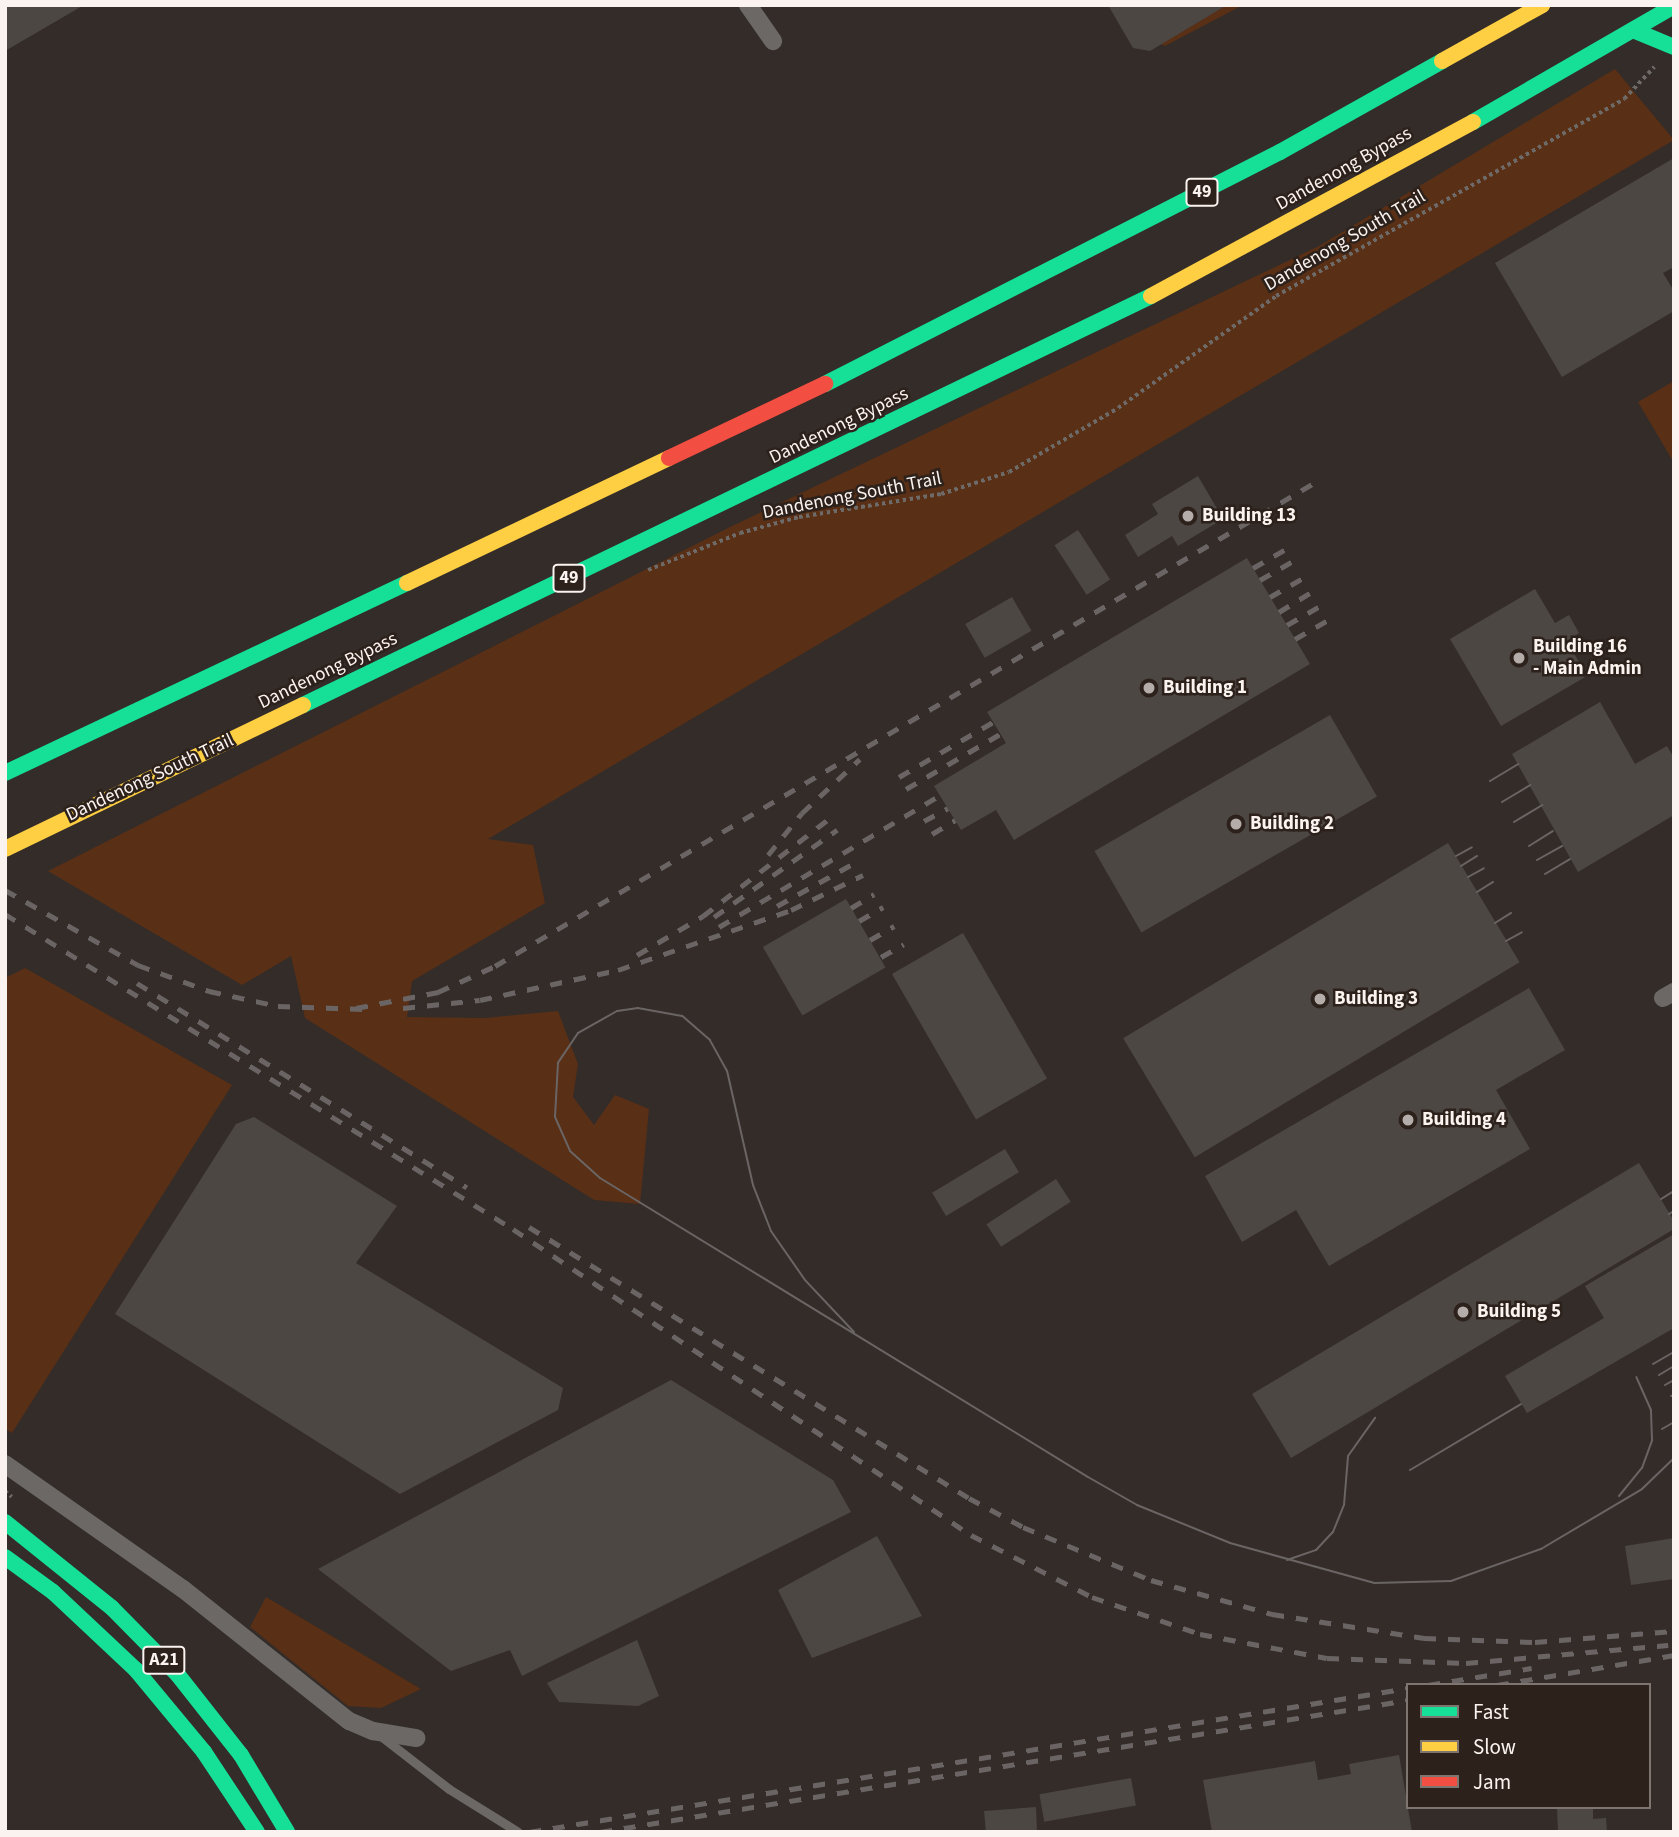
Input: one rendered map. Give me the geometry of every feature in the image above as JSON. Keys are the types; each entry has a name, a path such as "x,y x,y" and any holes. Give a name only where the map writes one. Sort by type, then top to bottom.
{"highway":[{"path":"1510,24 1529,5"},
{"name":"49","path":"5,774 838,377 1280,152 1542,5"},
{"name":"Dandenong Bypass","path":"5,849 1132,306 1465,127 1674,6"},
{"path":"1633,30 1672,46"},
{"name":"A21","path":"5,1522 112,1608 178,1675 241,1755 287,1832"},
{"name":"A21","path":"5,1557 53,1592 136,1670 204,1752 257,1832"}],"street":[{"path":"748,5 773,41"},
{"path":"5,1464 183,1588 336,1711 375,1731 416,1738"}],"lane":[{"path":"375,1731 449,1789 517,1832"}],"path":[{"name":"Dandenong South Trail","path":"637,575 764,527 941,494 1009,472 1118,408 1276,296 1623,99 1672,46"}],"shaded area":[{"path":"1227,5 1243,5 1165,46 1161,44"},
{"path":"1615,69 1674,140 488,839 533,845 545,903 412,981 407,1017 485,1018 558,1011 578,1064 573,1097 594,1125 615,1095 649,1109 640,1204 594,1200 305,1018 291,956 242,985 48,871 730,527 1319,246"},
{"path":"1674,381 1674,463 1638,402"},
{"path":"25,968 232,1085 12,1433 5,1429 5,978"},
{"path":"266,1597 421,1689 381,1708 348,1706 250,1627"}],"building":[{"path":"5,5 84,5 5,51"},
{"path":"1108,5 1227,5 1150,51 1133,48"},
{"path":"1674,158 1674,267 1663,273 1674,291 1674,311 1562,377 1495,263"},
{"name":"Building 13","path":"1198,476 1223,519 1178,546 1172,536 1138,557 1125,535 1158,514 1152,504"},
{"path":"1078,530 1110,579 1087,595 1055,545"},
{"name":"Building 1","path":"1247,558 1310,664 1014,840 996,810 961,830 934,786 1006,743 987,712"},
{"name":"Building 16 - Main Admin","path":"1535,589 1555,623 1569,615 1579,633 1567,641 1587,676 1501,726 1450,639"},
{"path":"1012,597 1032,631 985,658 965,624"},
{"path":"1600,702 1635,764 1667,746 1674,758 1674,815 1578,872 1512,754"},
{"name":"Building 2","path":"1330,715 1377,796 1141,932 1094,851"},
{"name":"Building 3","path":"1448,843 1520,962 1195,1157 1123,1038"},
{"path":"846,899 885,967 802,1015 763,947"},
{"path":"963,933 1047,1078 976,1119 892,974"},
{"name":"Building 4","path":"1529,988 1565,1050 1496,1090 1530,1149 1329,1266 1296,1210 1242,1242 1205,1176"},
{"path":"254,1117 397,1206 356,1263 563,1388 558,1410 400,1494 115,1314 236,1124"},
{"path":"1005,1149 1019,1172 946,1216 932,1193"},
{"name":"Building 5","path":"1639,1163 1674,1221 1674,1229 1291,1458 1252,1394"},
{"path":"1056,1179 1071,1202 1001,1247 986,1224"},
{"path":"1674,1234 1674,1328 1527,1413 1505,1376 1604,1318 1585,1286"},
{"path":"671,1380 833,1480 851,1512 522,1676 510,1650 451,1671 318,1569"},
{"path":"877,1536 922,1616 812,1658 778,1590"},
{"path":"1674,1538 1674,1579 1631,1585 1625,1546"},
{"path":"637,1640 659,1696 638,1706 559,1702 547,1683"},
{"path":"1399,1755 1412,1832 1212,1832 1203,1780 1315,1761 1318,1780 1351,1774 1349,1764"},
{"path":"1131,1778 1136,1806 1044,1822 1039,1794"},
{"path":"1036,1807 1037,1832 986,1832 984,1811"},
{"path":"1557,1809 1593,1809 1593,1819 1606,1818 1607,1832 1558,1832"}],"tram line":[{"path":"1490,781 1518,764"},
{"path":"1502,802 1530,785"},
{"path":"1514,822 1542,805"},
{"path":"1529,846 1553,831"},
{"path":"1537,860 1562,846"},
{"path":"1456,856 1472,847"},
{"path":"1461,866 1477,856"},
{"path":"1545,874 1570,859"},
{"path":"1468,877 1484,868"},
{"path":"1477,892 1493,882"},
{"path":"1495,923 1511,913"},
{"path":"1506,941 1522,932"},
{"path":"854,1332 805,1280 771,1231 753,1185 727,1071 710,1040 682,1016 638,1008 617,1011 578,1033 558,1063 555,1117 570,1151 600,1178 1088,1477 1137,1505 1230,1543 1374,1583 1451,1581 1541,1549 1642,1489 1674,1458"},
{"path":"1661,1199 1674,1191"},
{"path":"1669,1214 1674,1211"},
{"path":"1653,1364 1674,1352"},
{"path":"1659,1375 1674,1366"},
{"path":"1619,1496 1642,1468 1652,1440 1651,1410 1636,1377"},
{"path":"1665,1385 1674,1380"},
{"path":"1410,1470 1521,1404"},
{"path":"1287,1560 1316,1550 1333,1532 1344,1505 1348,1456 1375,1418"},
{"path":"1662,1429 1674,1422"}],"railway":[{"path":"356,1008 438,992 495,966 1314,483"},
{"path":"1253,568 1293,545"},
{"path":"1260,580 1300,557"},
{"path":"1270,597 1310,574"},
{"path":"1279,612 1318,588"},
{"path":"1287,625 1327,602"},
{"path":"1295,639 1335,616"},
{"path":"899,777 993,722"},
{"path":"906,789 1000,734"},
{"path":"768,855 802,813 860,759"},
{"path":"719,927 940,795"},
{"path":"924,821 948,808"},
{"path":"637,955 703,916 830,818"},
{"path":"932,834 955,820"},
{"path":"714,917 837,830"},
{"path":"777,906 856,862"},
{"path":"403,1008 480,1000 618,970 791,910 863,875"},
{"path":"5,890 138,965 209,991 278,1006 364,1009"},
{"path":"851,908 874,894"},
{"path":"859,921 883,907"},
{"path":"5,914 513,1229 971,1535 1092,1597 1200,1634 1327,1658 1466,1663 1668,1645"},
{"path":"870,940 894,926"},
{"path":"881,957 904,944"},
{"path":"137,983 467,1188"},
{"path":"529,1227 969,1498 1023,1527 1151,1580 1272,1614 1424,1638 1535,1642 1674,1631"},
{"path":"1509,1683 1674,1655"},
{"path":"1440,1683 1532,1668"},
{"path":"529,1832 1406,1688"},
{"path":"600,1832 1406,1700"}],"traffic: fast":[{"path":"1473,122 1674,6"},
{"path":"1633,30 1674,47"},
{"path":"825,384 1280,152 1442,61"},
{"path":"303,705 1151,296"},
{"path":"5,773 407,583"},
{"path":"5,1522 112,1608 178,1675 241,1755 287,1832"},
{"path":"5,1557 53,1592 136,1670 204,1752 257,1832"}],"traffic: slow":[{"path":"1442,61 1542,5"},
{"path":"1151,296 1473,122"},
{"path":"407,583 669,458"},
{"path":"5,849 303,705"}],"traffic: jam":[{"path":"669,458 825,384"}],"place":[{"name":"Building 13","path":"1188,516"},
{"name":"Building 16 - Main Admin","path":"1519,658"},
{"name":"Building 1","path":"1149,688"},
{"name":"Building 2","path":"1236,824"},
{"name":"Building 3","path":"1320,999"},
{"name":"Building 4","path":"1408,1120"},
{"name":"Building 5","path":"1463,1312"}]}
